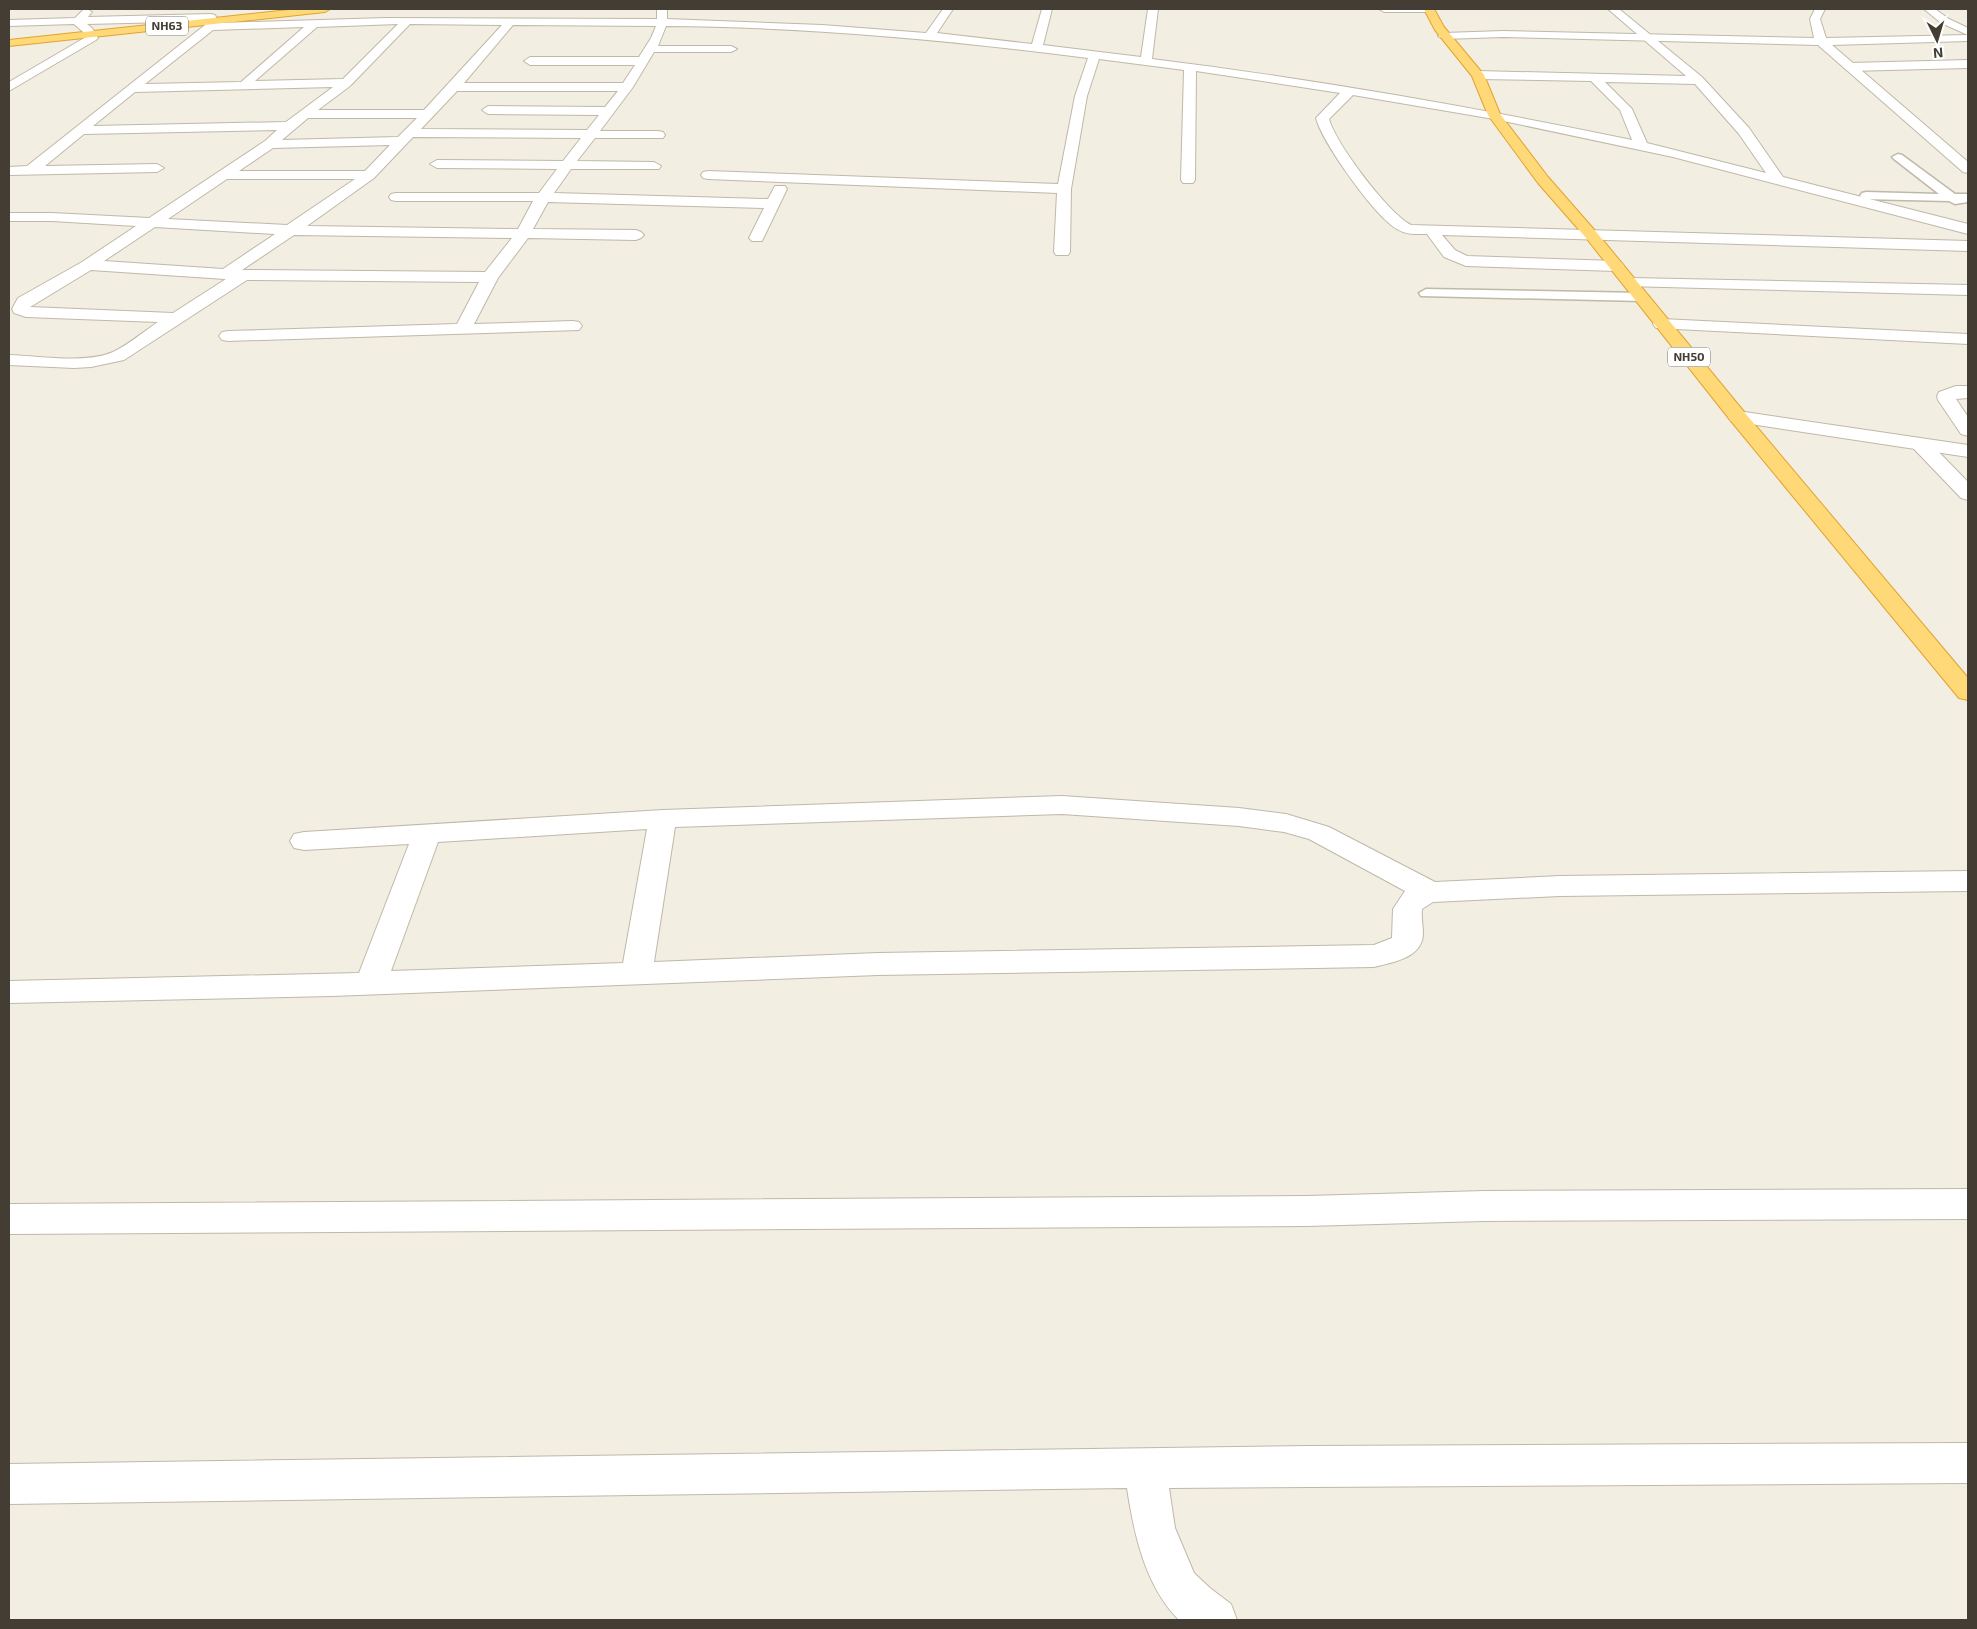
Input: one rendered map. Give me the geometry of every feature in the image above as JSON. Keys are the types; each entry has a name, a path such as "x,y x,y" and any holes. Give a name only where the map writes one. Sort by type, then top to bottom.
{"highway":[{"name":"NH63","path":"211,22 292,9"},
{"name":"NH63","path":"11,42 89,32 211,22 325,9"},
{"name":"NH50","path":"1429,9 1444,36 1478,75 1494,115 1543,180 1592,236 1738,417 1968,693"}],"street":[{"path":"79,20 92,9"},
{"path":"551,22 552,9"},
{"path":"929,37 948,9"},
{"path":"1036,48 1047,9"},
{"path":"1146,62 1153,9"},
{"path":"1384,9 1429,9"},
{"path":"1613,9 1698,80 1744,131 1776,178"},
{"path":"1820,9 1815,19 1821,42 1912,119 1968,170"},
{"path":"1929,9 1945,21 1968,32"},
{"path":"822,28 830,15"},
{"path":"9,23 79,20 551,22 662,16 929,37 1036,48 1190,67 1494,115 1641,146 1776,178 1968,229"},
{"path":"463,329 490,277 523,234 543,197 627,87 662,16"},
{"path":"9,87 89,40 92,36 79,23 79,20"},
{"path":"174,318 26,312 20,309 24,302 88,265 270,144 289,126 346,83 406,21"},
{"path":"32,170 211,22"},
{"path":"243,86 316,22"},
{"path":"9,360 74,363 118,356 174,318 290,230 370,175 404,137 502,39 510,22"},
{"path":"1444,36 1503,34 1821,42 1968,38"},
{"path":"651,41 731,49"},
{"path":"1908,50 1961,78"},
{"path":"1062,252 1064,189 1081,96 1095,55"},
{"path":"530,61 641,61"},
{"path":"1849,67 1968,64"},
{"path":"1188,180 1190,67"},
{"path":"1478,75 1698,80"},
{"path":"1594,77 1626,109 1641,146"},
{"path":"132,88 346,83"},
{"path":"454,87 627,87"},
{"path":"1350,92 1322,118 1322,124 1362,182 1399,225 1408,229 1968,246"},
{"path":"488,110 608,111"},
{"path":"304,114 428,114"},
{"path":"80,130 289,126"},
{"path":"270,144 404,137 591,134 658,135"},
{"path":"437,164 654,166"},
{"path":"9,171 158,168"},
{"path":"223,175 370,175"},
{"path":"708,176 1064,189"},
{"path":"757,238 786,178"},
{"path":"396,197 543,197 773,204"},
{"path":"9,217 52,217 290,230 636,235"},
{"path":"1432,230 1449,254 1454,258 1466,261 1616,266"},
{"path":"88,265 234,274 490,277"},
{"path":"1630,283 1968,290"},
{"path":"1662,324 1968,339"},
{"path":"228,336 573,326"},
{"path":"1968,392 1956,392 1946,396 1968,430"},
{"path":"1738,417 1968,451"},
{"path":"1921,445 1968,494"},
{"path":"304,841 663,819 1062,805 1239,818 1286,824 1320,833 1431,892"},
{"path":"637,973 663,819"},
{"path":"371,983 427,833"},
{"path":"9,992 371,983 878,964 1374,956 1390,954 1404,946 1408,939 1408,910 1414,898 1431,892 1639,885 1968,881"},
{"path":"9,1220 1298,1211 1494,1206 1968,1204"},
{"path":"9,1484 1145,1468 1968,1463"},
{"path":"1145,1468 1154,1528 1165,1559 1179,1588 1194,1604 1215,1620"}],"lane":[{"path":"1898,157 1968,211"},
{"path":"1866,196 1968,198"},
{"path":"1426,294 1642,297"}]}
